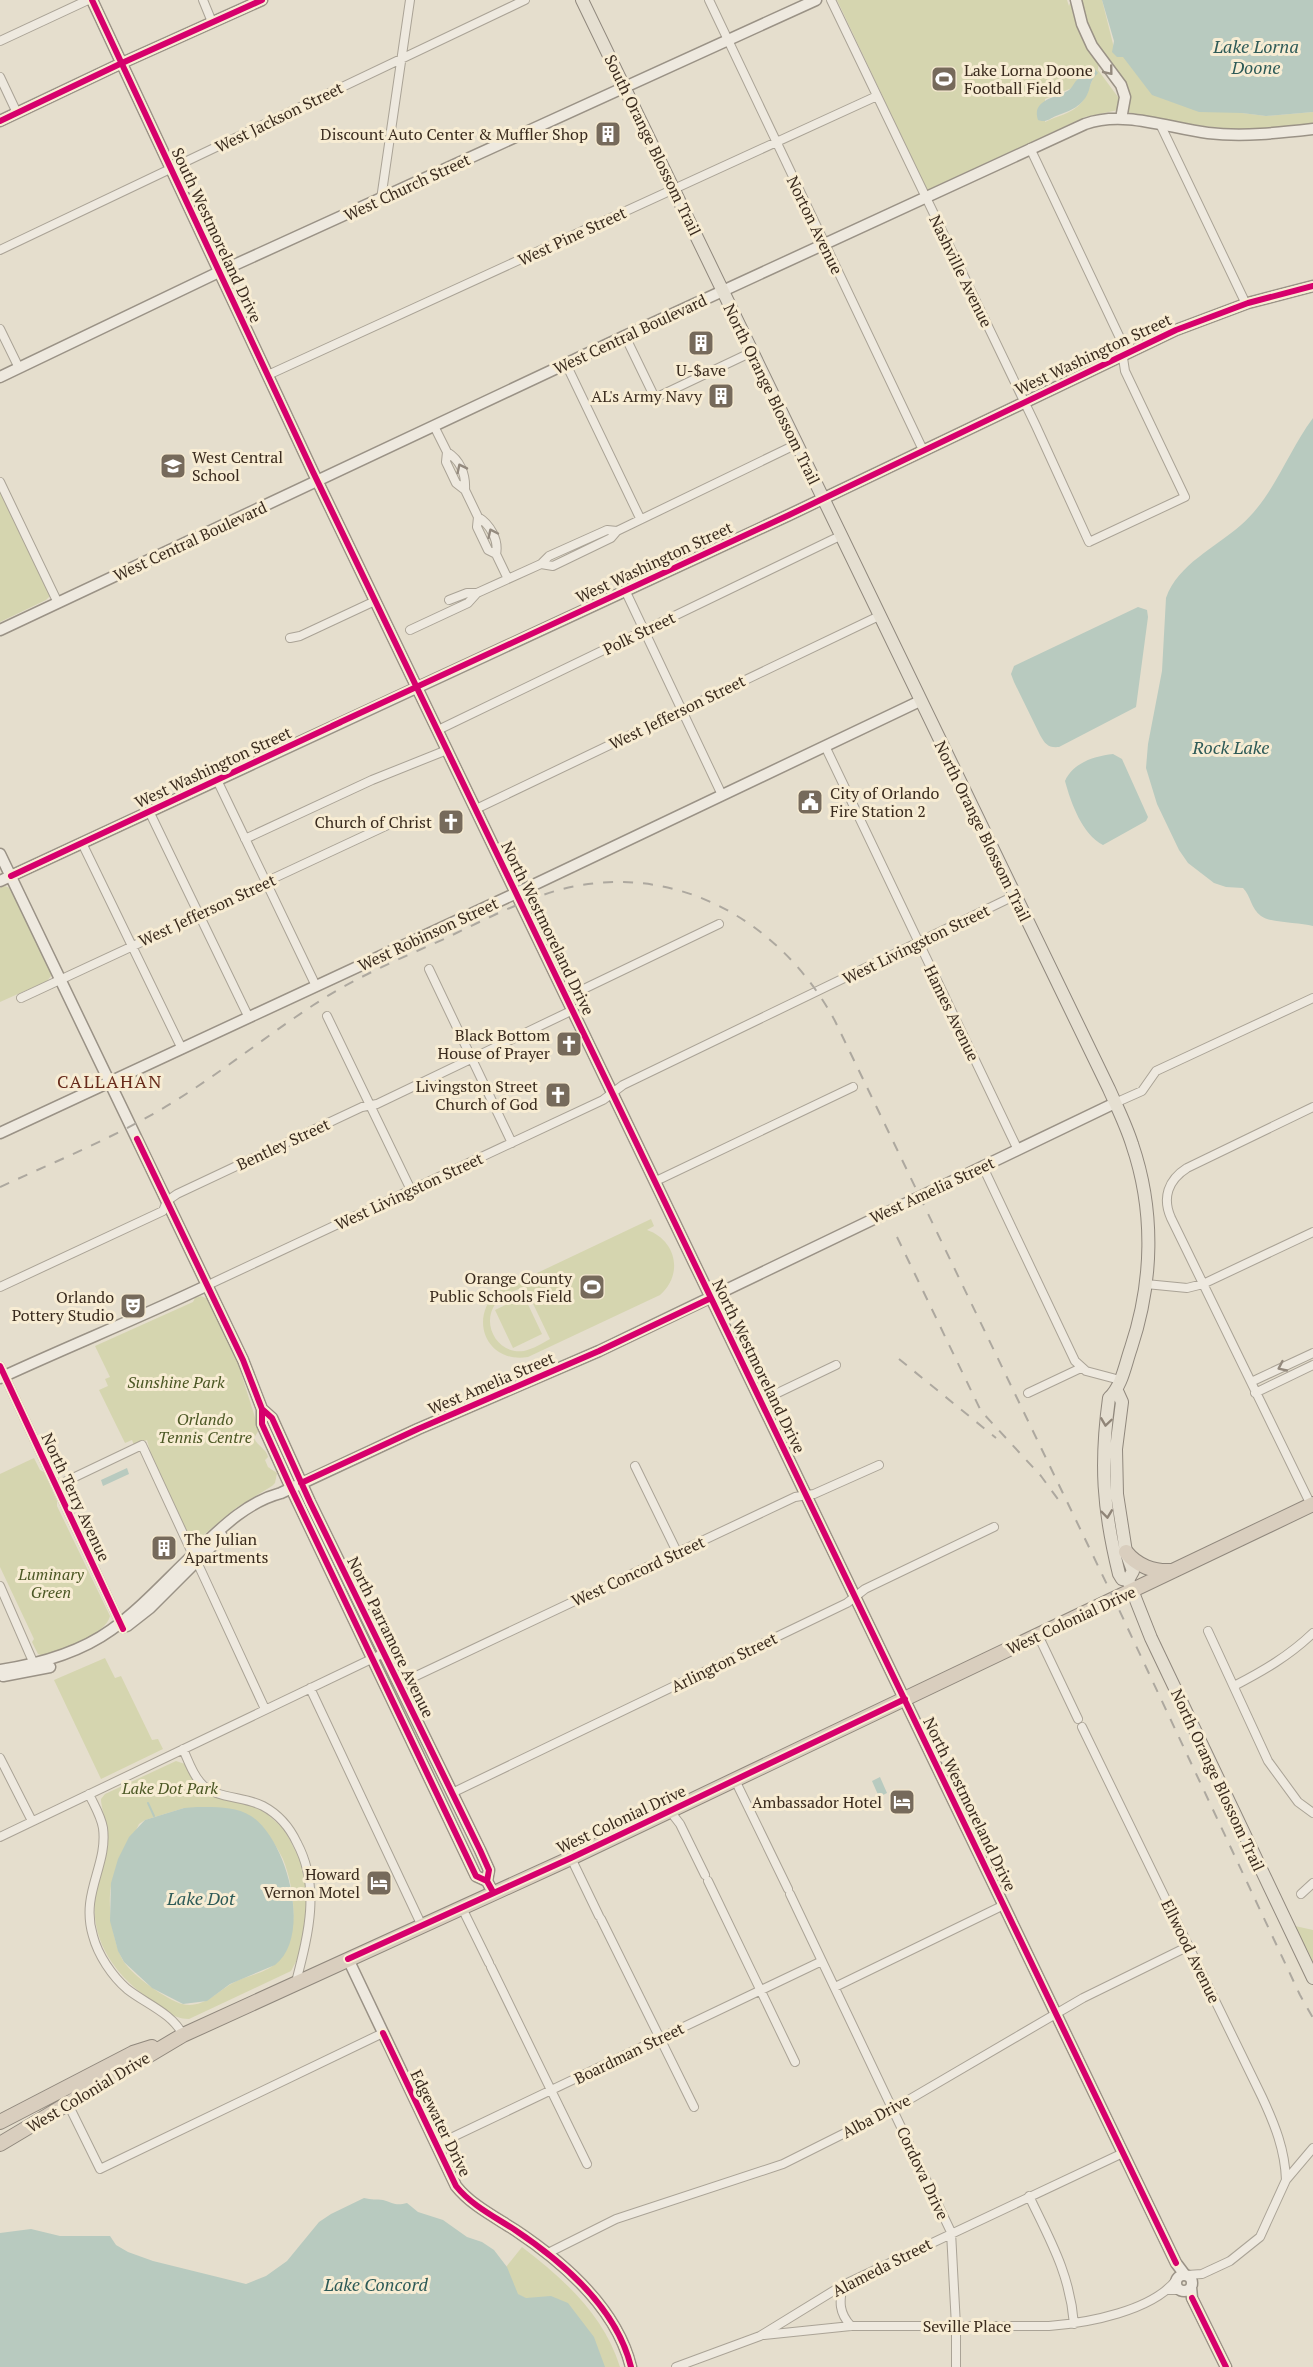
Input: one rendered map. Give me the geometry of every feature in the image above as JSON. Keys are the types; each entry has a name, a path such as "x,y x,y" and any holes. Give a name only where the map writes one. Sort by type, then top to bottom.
{"highway":[{"name":"West Colonial Drive","path":"2,2118 134,2053 180,2036 462,1908 490,1887 571,1858 1038,1635 1130,1586 1174,1571 1312,1506"},
{"path":"1126,1552 1134,1561 1150,1569 1174,1571"},
{"name":"West Colonial Drive","path":"0,2145 180,2036"}],"main road":[{"name":"South Orange Blossom Trail","path":"582,0 722,291"},
{"name":"North Orange Blossom Trail","path":"722,291 1132,1142 1146,1198 1149,1233 1146,1284 1136,1333 1118,1386 1109,1398 1104,1437 1103,1480 1110,1538 1122,1580 1130,1586 1150,1638 1313,1978"},
{"name":"North Orange Blossom Trail","path":"1118,1386 1122,1402 1116,1449 1117,1494 1126,1552 1133,1571 1130,1586"}],"street":[{"path":"0,41 90,0"},
{"name":"South Westmoreland Drive","path":"90,0 122,63 318,481"},
{"path":"203,0 212,22"},
{"path":"0,121 262,0"},
{"path":"381,199 410,0"},
{"name":"West Jackson Street","path":"0,250 525,0"},
{"name":"Norton Avenue","path":"709,0 923,450"},
{"name":"West Church Street","path":"0,377 219,272 816,0"},
{"name":"Nashville Avenue","path":"831,0 1024,401 1089,542 1185,497 1125,371 1122,354"},
{"path":"1076,0 1082,24 1092,45 1121,85 1125,97 1121,119"},
{"path":"0,77 17,113"},
{"name":"West Pine Street","path":"268,375 877,96"},
{"name":"West Central Boulevard","path":"0,630 625,336 1030,148 1097,120 1121,119 1209,133 1250,135 1313,129"},
{"path":"1161,126 1246,304"},
{"path":"1030,148 1120,338 1122,354"},
{"name":"West Washington Street","path":"5,879 822,498 1122,354 1176,330 1246,304 1313,285"},
{"path":"0,328 19,368"},
{"path":"625,336 655,398 752,352"},
{"path":"566,364 640,518"},
{"path":"434,426 447,452 446,462 456,483 465,490 478,517 477,527 488,550 496,554 508,579"},
{"path":"410,630 468,603 477,593 541,564 549,556 607,530 617,531 797,444"},
{"name":"North Westmoreland Drive","path":"318,481 1226,2367"},
{"path":"0,482 58,603"},
{"name":"Polk Street","path":"438,730 840,536"},
{"path":"625,590 722,795"},
{"path":"449,600 467,592 477,593"},
{"path":"290,638 300,636 375,601"},
{"name":"West Jefferson Street","path":"476,809 879,616"},
{"name":"West Robinson Street","path":"0,1133 516,893 920,701"},
{"name":"Hames Avenue","path":"825,746 1018,1150"},
{"path":"245,839 372,780 447,750"},
{"path":"217,780 316,986"},
{"path":"149,811 249,1018"},
{"name":"West Jefferson Street","path":"21,998 392,823"},
{"path":"82,843 182,1049"},
{"name":"North Parramore Avenue","path":"0,854 5,879 60,980 243,1360 262,1408 272,1418 291,1488 372,1659 477,1876 490,1887"},
{"name":"West Livingston Street","path":"3,1373 118,1328 512,1143 603,1100 623,1085 1014,896"},
{"path":"567,997 719,924"},
{"path":"429,969 512,1143"},
{"name":"West Amelia Street","path":"0,1670 34,1664 73,1651 141,1615 195,1558 231,1526 291,1488 418,1429 599,1351 711,1298 809,1248 1142,1091 1156,1071 1313,998"},
{"name":"Bentley Street","path":"0,1287 163,1211 167,1201 194,1186 362,1107 377,1104 573,1011"},
{"path":"327,1016 411,1190"},
{"path":"656,1181 853,1087"},
{"path":"1312,1506 1167,1210 1168,1188 1179,1173 1313,1107"},
{"path":"983,1167 1075,1361 1081,1368 1118,1386"},
{"path":"1146,1284 1187,1288 1203,1284 1313,1232"},
{"path":"1251,1382 1313,1353"},
{"path":"761,1401 836,1365"},
{"path":"1255,1393 1313,1365"},
{"path":"1028,1393 1081,1368"},
{"name":"North Terry Avenue","path":"3,1373 121,1626"},
{"path":"56,1486 142,1445 265,1709"},
{"name":"West Concord Street","path":"399,1684 795,1497 819,1493 879,1465"},
{"path":"635,1466 677,1552"},
{"name":"North Parramore Avenue","path":"291,1488 384,1653 489,1870 490,1887"},
{"name":"Arlington Street","path":"452,1793 847,1603 865,1589 994,1527"},
{"path":"0,1586 34,1664 30,1669 13,1675"},
{"name":"West Amelia Street","path":"0,1677 47,1668 83,1654 121,1626"},
{"path":"1208,1631 1268,1761 1298,1802 1313,1813"},
{"path":"1234,1686 1295,1650 1313,1633"},
{"name":"Ellwood Avenue","path":"1038,1635 1278,2133 1286,2180"},
{"path":"0,1837 384,1653"},
{"path":"310,1688 422,1926"},
{"path":"183,1749 197,1778 206,1788 262,1806 283,1822 300,1848 309,1875 311,1909 307,1940 296,1982"},
{"path":"0,1758 32,1821"},
{"name":"Cordova Drive","path":"735,1780 951,2232 956,2367"},
{"path":"89,1794 103,1828 102,1852 89,1898 90,1923 96,1944 106,1964 127,1989 178,2024 180,2036"},
{"path":"670,1811 680,1824 795,2062"},
{"path":"571,1858 694,2107"},
{"path":"1300,1894 1313,1883"},
{"path":"835,1987 1004,1905"},
{"path":"462,1908 587,2164"},
{"name":"Alba Drive","path":"548,2253 616,2219 783,2164 893,2109 1056,2013 1189,1946"},
{"name":"Edgewater Drive","path":"348,1959 451,2177 461,2193 548,2253 613,2323 624,2342 631,2367"},
{"name":"Boardman Street","path":"436,2145 822,1960"},
{"path":"68,2104 100,2169 382,2033"},
{"path":"1185,2284 1230,2261 1260,2237 1286,2180 1313,2148"},
{"name":"Alameda Street","path":"676,2367 760,2336 843,2285 951,2232 1123,2153"},
{"path":"1029,2196 1069,2285 1074,2324"},
{"name":"Seville Place","path":"760,2336 851,2326 1074,2324 1111,2316 1185,2284"},
{"path":"843,2285 840,2308 844,2319 851,2326"}],"green space":[{"path":"837,0 1067,0 1069,6 1071,0 1099,60 1098,70 1118,97 1120,91 1122,93 1118,110 1085,117 927,190","holes":["1094,68 1097,73 1084,99 1077,107 1045,122 1045,99 1072,88 1078,79"]},
{"path":"1079,0 1102,0 1114,48 1120,55 1242,113 1266,116 1313,112 1313,123 1266,129 1219,128 1127,112 1128,104 1097,46"},
{"path":"0,491 50,596 0,622"},
{"path":"5,886 12,889 52,972 47,981 0,1002 0,888"},
{"name":"Orange County Public Schools Field","path":"651,1219 654,1226 647,1230 665,1241 673,1258 672,1277 668,1287 660,1295 528,1357 502,1354 486,1337 483,1326 484,1315 488,1303 497,1292","holes":["525,1287 550,1339 524,1351 506,1348 499,1343 491,1328 490,1320 496,1303 506,1295"]},
{"name":"Sunshine Park","path":"201,1296 208,1299 236,1357 259,1430 254,1438 267,1454 268,1457 265,1460 268,1467 277,1473 272,1486 236,1508 201,1537 194,1540 188,1534 151,1455 147,1440 134,1445 132,1440 125,1443 99,1390 108,1386 105,1379 110,1377 95,1346 193,1302 195,1298"},
{"path":"524,1296 542,1334 513,1348 495,1310"},
{"name":"Luminary Green","path":"34,1458 40,1470 44,1472 57,1506 110,1616 107,1623 92,1636 43,1656 38,1654 32,1642 34,1639 0,1567 0,1474"},
{"path":"105,1658 115,1678 121,1676 152,1740 158,1739 163,1749 101,1779 54,1680"},
{"name":"Lake Dot Park","path":"176,1761 185,1764 200,1789 257,1808 284,1829 304,1867 309,1900 300,1954 291,1971 189,2019 177,2017 166,2011 132,1985 120,1973 103,1948 95,1918 97,1885 106,1849 106,1828 101,1799 105,1794","holes":["184,1808 261,1825 283,1859 293,1898 292,1927 284,1953 271,1967 236,1981 202,2002 189,2005 176,2002 142,1980 128,1967 120,1954 112,1923 110,1890 121,1860 139,1824"]},
{"path":"1295,1926 1313,1930 1313,1962"},
{"path":"522,2247 553,2272 581,2300 604,2331 620,2367 540,2367 498,2277"}],"water":[{"name":"Lake Lorna Doone","path":"1102,0 1313,0 1313,112 1266,116 1199,112 1152,95 1123,57 1117,57 1112,52 1114,41"},
{"path":"1094,68 1098,73 1092,81 1087,96 1080,104 1047,120 1038,120 1038,108 1042,103 1069,90 1078,79"},
{"name":"Rock Lake","path":"1313,418 1313,926 1261,916 1255,910 1243,888 1226,887 1214,883 1188,863 1179,850 1157,804 1146,768 1148,744 1162,671 1166,598 1179,575 1188,566 1253,514"},
{"path":"1138,607 1147,610 1148,617 1136,707 1059,747 1047,745 1014,682 1011,674 1014,666"},
{"path":"1113,754 1122,759 1148,817 1146,821 1103,845 1083,826 1065,781 1073,769 1079,765"},
{"path":"127,1468 129,1474 103,1486 101,1480"},
{"path":"880,1777 887,1793 879,1797 872,1781"},
{"name":"Lake Dot","path":"184,1808 238,1810 251,1816 264,1828 275,1845 284,1866 291,1888 294,1911 292,1933 286,1951 275,1965 230,1984 207,2001 183,2004 152,1988 124,1962 118,1951 110,1921 111,1883 118,1859 129,1837 145,1820"},
{"name":"Lake Concord","path":"364,2198 397,2204 407,2203 418,2212 443,2220 467,2237 482,2242 494,2250 507,2267 518,2294 526,2298 551,2296 568,2303 594,2337 605,2367 0,2367 0,2233 31,2229 60,2236 110,2236 116,2245 128,2252 153,2261 246,2284 266,2276 287,2261 319,2222"}],"waterway":[{"path":"148,1803 154,1816"}],"railway":[{"path":"0,1187 95,1144 164,1108 308,1009 354,981 526,901 555,891 598,883 640,883 680,891 718,905 753,926 784,953 812,985 835,1021 1313,2018"},
{"path":"897,1237 981,1411 1041,1476 1060,1502"},
{"path":"899,1359 996,1438"}],"cycle path":[{"path":"92,0 313,472 1176,2263"},
{"path":"0,121 262,0"},
{"path":"332,726 789,515 1176,330 1248,303 1313,286"},
{"path":"11,876 341,722"},
{"path":"137,1139 243,1360 262,1409 262,1424 291,1488 476,1876 487,1881"},
{"path":"301,1483 418,1429 599,1351 711,1298"},
{"path":"0,1366 123,1629"},
{"path":"262,1409 272,1418 310,1502 480,1850 489,1870 487,1881 492,1890"},
{"path":"348,1959 571,1858 905,1699"},
{"path":"383,2033 456,2186 476,2205 551,2257 586,2289 614,2326 631,2367"},
{"path":"1192,2298 1226,2367"}],"place":[{"name":"Lake Lorna Doone Football Field","path":"944,79"},
{"name":"Discount Auto Center & Muffler Shop","path":"608,134"},
{"name":"U-$ave","path":"701,343"},
{"name":"AL's Army Navy","path":"721,396"},
{"name":"West Central School","path":"173,466"},
{"name":"City of Orlando Fire Station 2","path":"810,802"},
{"name":"Church of Christ","path":"451,822"},
{"name":"Black Bottom House of Prayer","path":"569,1044"},
{"name":"Livingston Street Church of God","path":"558,1095"},
{"name":"Orange County Public Schools Field","path":"592,1287"},
{"name":"Orlando Pottery Studio","path":"133,1306"},
{"name":"The Julian Apartments","path":"164,1548"},
{"name":"Ambassador Hotel","path":"902,1802"},
{"name":"Howard Vernon Motel","path":"379,1883"}],"district":[{"name":"CALLAHAN","path":"110,1082"}],"park label":[{"name":"Orlando Tennis Centre","path":"205,1428"}]}
